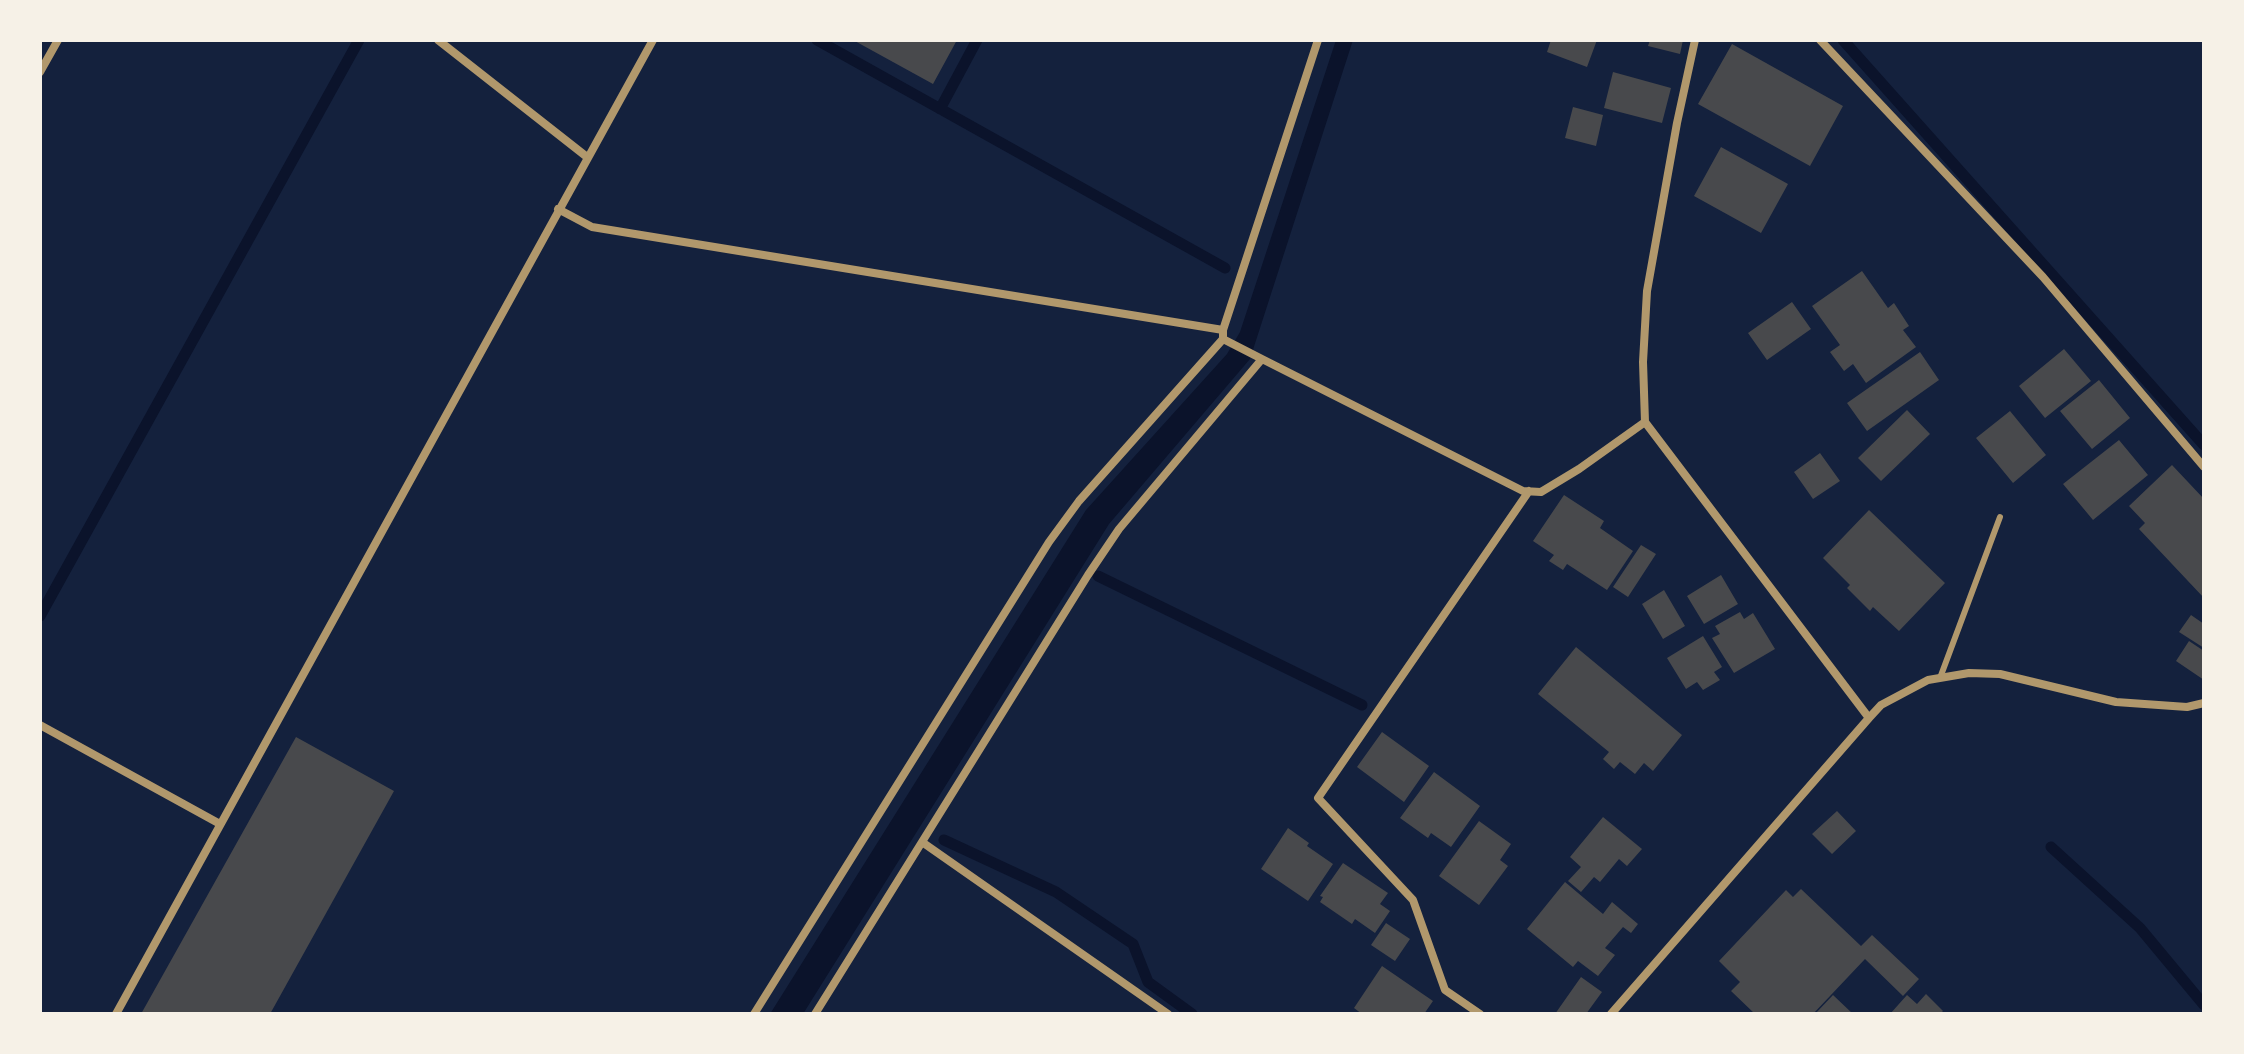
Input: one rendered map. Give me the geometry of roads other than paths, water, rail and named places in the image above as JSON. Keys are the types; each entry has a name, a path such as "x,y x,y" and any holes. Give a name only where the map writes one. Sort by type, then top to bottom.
{"street":[{"path":"40,72 58,40"},
{"path":"438,40 587,157"},
{"path":"116,1014 653,40"},
{"path":"754,1014 1049,542 1079,501 1225,337 1318,40"},
{"path":"1695,40 1647,291 1643,362 1645,422 1869,718"},
{"path":"1820,40 2043,277 2204,467"},
{"path":"558,209 592,227 1225,337 1258,357 1523,491 1541,492 1645,422"},
{"path":"815,1014 1119,529 1258,357"},
{"path":"1480,1014 1445,990 1413,900 1318,798 1529,491"},
{"path":"1611,1014 1881,705 1928,680 1969,673 2000,674 2116,702 2187,707 2204,703"},
{"path":"40,725 220,824"},
{"path":"922,842 1168,1014"}],"lane":[{"path":"1940,678 2000,517"}],"water":[{"path":"1336,40 1353,40 1250,359 1109,524 803,1014 770,1014 1086,510 1227,354 1240,332"}],"waterway":[{"path":"40,616 359,40"},
{"path":"817,40 1225,268"},
{"path":"940,109 977,40"},
{"path":"1843,40 2204,445"},
{"path":"1098,576 1362,705"},
{"path":"944,840 1056,892 1133,944 1148,982 1192,1014"},
{"path":"2051,847 2140,928 2204,1005"}]}
